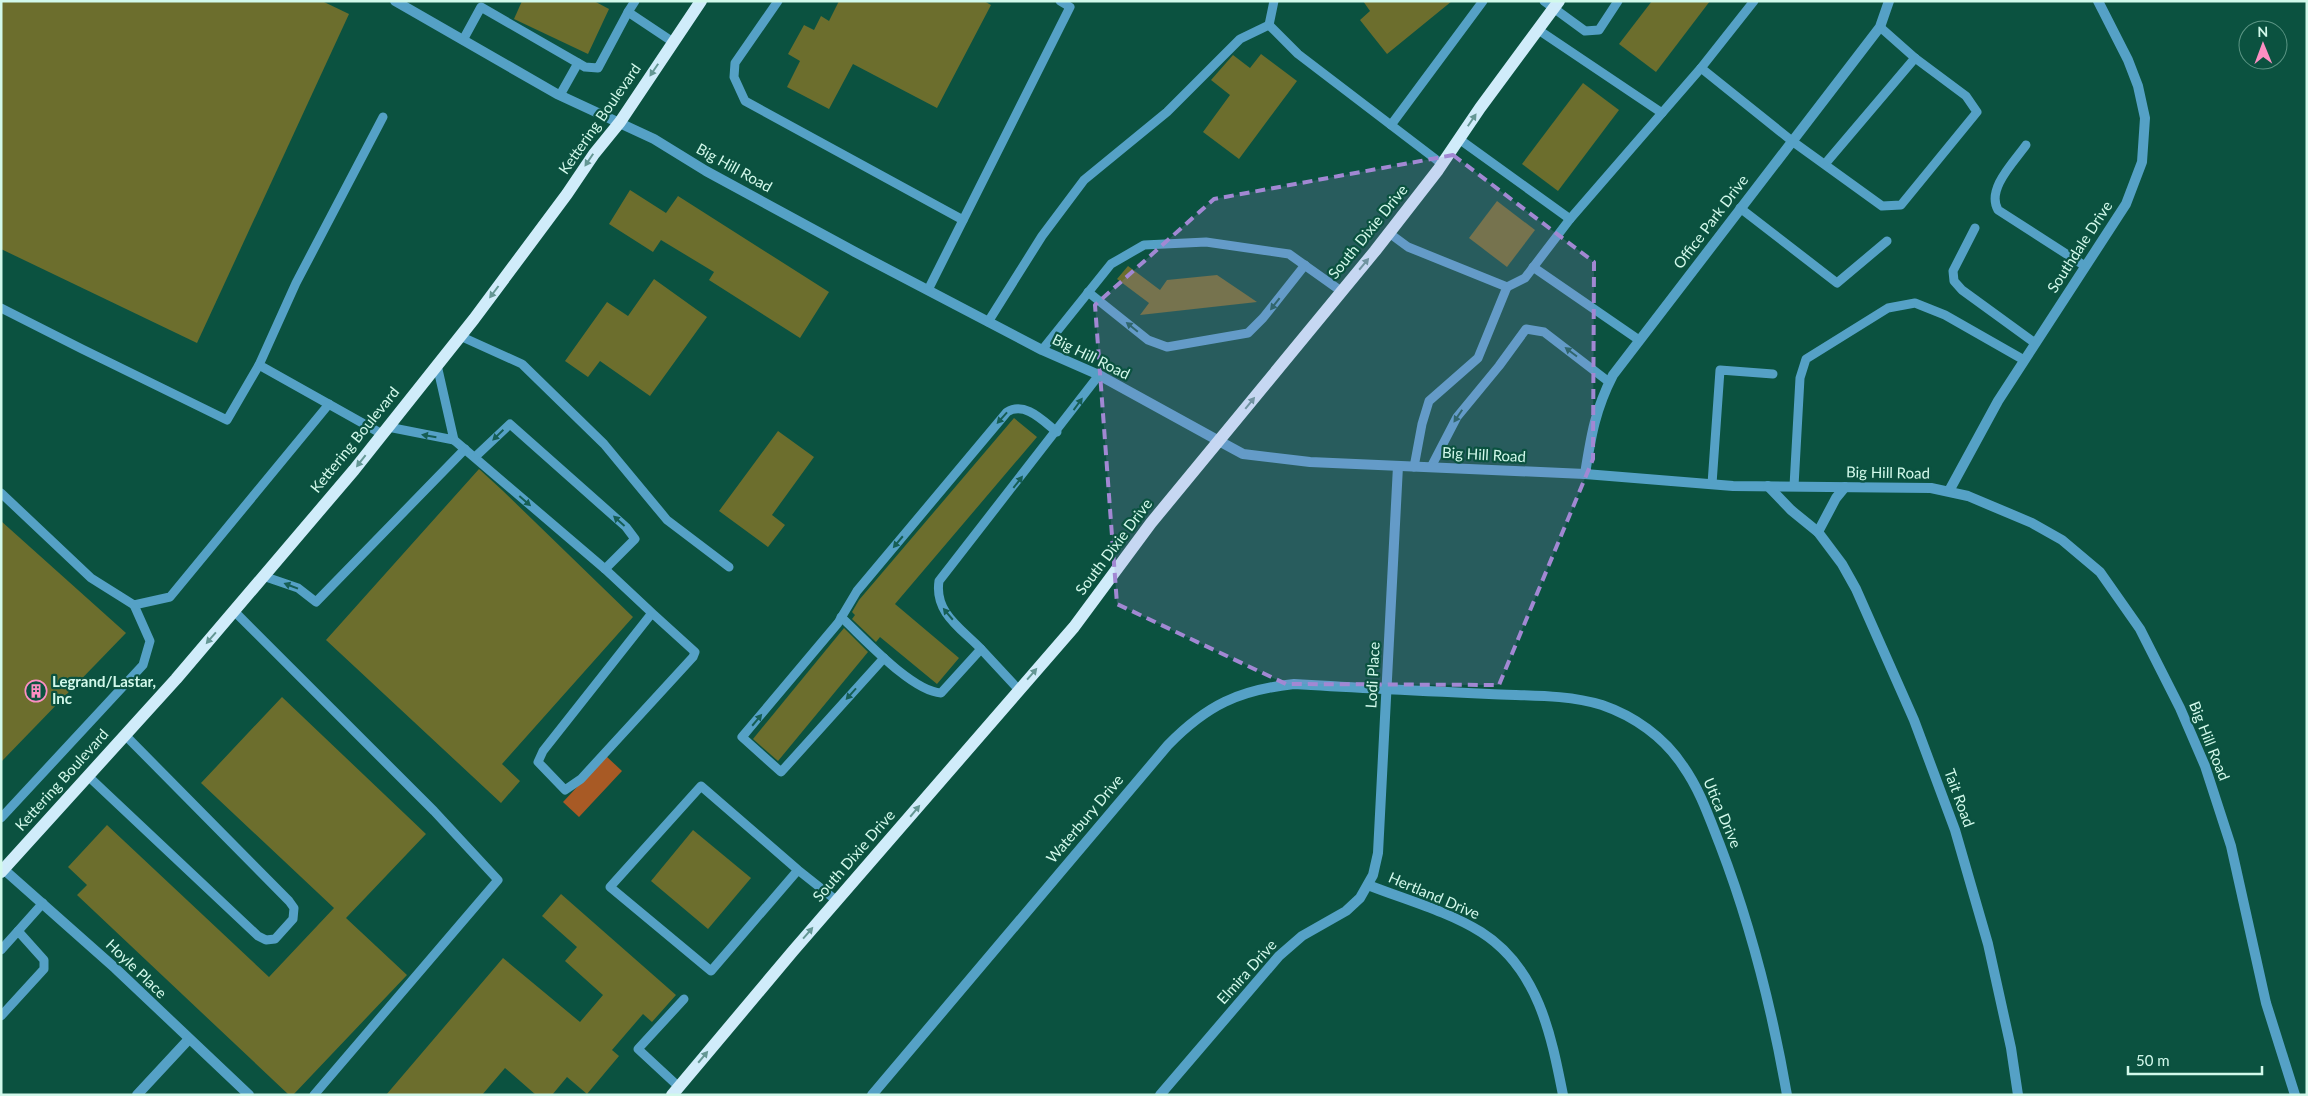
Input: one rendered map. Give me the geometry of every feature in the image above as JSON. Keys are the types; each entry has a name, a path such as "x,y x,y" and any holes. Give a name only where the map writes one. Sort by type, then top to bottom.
{"main road":[{"name":"Kettering Boulevard","path":"2,869 125,735 234,611 385,430 460,336 620,122 701,1"},
{"name":"South Dixie Drive","path":"675,1091 1074,627 1151,522 1389,233 1442,164 1537,29 1552,4"}],"street":[{"name":"Big Hill Road","path":"395,1 560,95 620,122 855,252 1042,350 1099,375 1244,454 1310,462 1585,474 1712,484 1931,488 1968,496 2032,523 2062,540 2100,572 2140,629 2180,708 2205,766 2231,846 2266,1003 2295,1095"},
{"name":"Office Park Drive","path":"1585,474 1593,421 1609,382 1639,340 1880,27 1889,1"},
{"name":"Southdale Drive","path":"1950,491 1998,401 2126,204 2136,184 2145,140 2145,118 2138,86 2128,60 2098,1"},
{"name":"Lodi Place","path":"1368,885 1378,852 1398,466"},
{"name":"Tait Road","path":"1768,486 1791,510 1818,532 1842,564 1856,589 1914,720 1955,830 1988,944 2011,1048 2018,1095"},
{"path":"1818,532 1836,498 1845,487"},
{"name":"Waterbury Drive","path":"872,1095 1168,745 1206,710 1233,696 1264,687 1294,684 1387,689"},
{"name":"Utica Drive","path":"1387,689 1570,698 1619,712 1645,726 1667,746 1682,764 1699,792 1730,871 1759,965 1787,1095"},
{"name":"Hoyle Place","path":"2,869 43,903 249,1095"},
{"name":"Elmira Drive","path":"1160,1095 1279,956 1302,936 1346,911 1360,898 1368,885"},
{"name":"Hertland Drive","path":"1368,885 1463,922 1482,933 1506,954 1532,986 1541,1006 1563,1095"},
{"path":"137,1095 189,1039"}],"lane":[{"path":"463,40 480,7 578,63 586,67 598,68 635,1"},
{"path":"778,1 735,63 734,76 745,101 964,220"},
{"path":"928,290 1072,4 1060,1"},
{"path":"1269,25 1274,1"},
{"path":"1391,125 1483,1"},
{"path":"1552,4 1585,31 1600,30 1618,1"},
{"path":"1389,233 1408,247 1506,286 1525,278 1570,219 1701,68 1754,1"},
{"path":"628,12 673,42"},
{"path":"1269,25 1298,54 1442,164"},
{"path":"988,322 1042,236 1084,180 1167,112 1240,40 1269,25"},
{"path":"1701,68 1792,141 1882,206 1901,205 1977,112 1966,96 1915,58 1880,27"},
{"path":"1537,29 1662,113"},
{"path":"1825,164 1915,58"},
{"path":"560,95 578,63"},
{"path":"1,308 227,420 259,365 296,283 383,117"},
{"path":"1459,139 1570,219"},
{"path":"2026,145 1995,191 1994,203 1998,210 2085,266"},
{"path":"1740,208 1837,283 1887,241"},
{"path":"1975,228 1953,271 1954,280 1962,290 2035,343"},
{"path":"1042,350 1110,264 1144,245 1206,242 1289,254 1341,291"},
{"path":"1088,292 1148,340 1167,346 1248,333 1263,318 1305,265"},
{"path":"1534,267 1639,340"},
{"path":"1414,467 1422,424 1429,401 1478,358 1506,286"},
{"path":"1794,486 1800,378 1806,359 1888,308 1914,303 1945,314 2024,360"},
{"path":"1431,467 1457,416 1499,366 1526,329 1544,332 1609,382"},
{"path":"460,336 522,364 604,444 667,520 729,567"},
{"path":"259,365 328,404 385,430 454,440 688,643 695,652 581,779 565,790 538,762 543,751 652,613"},
{"path":"437,365 454,440"},
{"path":"1712,484 1720,370 1773,374"},
{"path":"1019,690 945,613 938,601 939,582 1057,432 1099,375"},
{"path":"134,605 170,597 328,404"},
{"path":"884,658 781,772 742,738 841,617 857,591 1007,412 1014,408 1023,408 1057,432"},
{"path":"475,458 510,424 626,527 635,539 605,570"},
{"path":"263,576 298,588 316,602 465,449"},
{"path":"1,493 91,578 134,605 150,641 143,665 1,818"},
{"path":"234,611 434,811 498,880 314,1095"},
{"path":"841,617 884,658 925,690 941,693 981,649"},
{"path":"88,776 258,936 266,940 275,940 293,919 294,908 289,901 125,735"},
{"path":"798,870 711,971 610,887 701,786 798,870 837,901"},
{"path":"1,950 43,903"},
{"path":"1,1016 44,969 44,960 18,932"},
{"path":"675,1091 638,1049 684,999"}],"highlighted area":[{"path":"1453,155 1594,262 1593,459 1499,685 1286,684 1117,604 1095,305 1214,199"}],"shaded area":[{"path":"606,756 622,771 579,817 563,802"}],"building":[{"path":"1,1 322,1 349,14 197,343 1,249"},
{"path":"522,1 594,1 609,9 588,54 514,19"},
{"path":"839,1 984,1 991,5 937,108 853,64 829,109 787,87 800,61 788,54 804,25 814,30 821,16 829,21"},
{"path":"1363,1 1452,1 1387,54 1360,20 1370,11"},
{"path":"1652,1 1710,1 1656,72 1619,44"},
{"path":"1261,54 1297,81 1239,159 1203,132 1230,95 1211,80 1233,55 1250,68"},
{"path":"1583,83 1619,110 1558,191 1522,164"},
{"path":"630,190 666,213 678,196 829,292 800,338 709,280 714,272 661,240 653,252 609,224"},
{"path":"1497,201 1535,230 1507,267 1469,238"},
{"path":"1128,266 1160,290 1167,280 1217,275 1257,302 1140,315 1149,303 1117,279"},
{"path":"654,279 707,317 650,396 600,361 588,377 565,361 607,302 628,316"},
{"path":"1014,418 1037,437 895,604 959,658 937,684 880,637 876,642 852,619 855,615 852,612 859,600"},
{"path":"778,431 814,457 772,515 785,525 768,547 719,511"},
{"path":"479,469 633,617 502,764 520,781 501,803 326,640"},
{"name":"Legrand/Lastar, Inc","path":"1,521 126,633 1,762"},
{"path":"844,628 868,652 778,761 753,739"},
{"path":"282,697 426,834 346,918 407,975 293,1095 289,1095 77,895 87,885 68,867 107,825 269,977 334,908 201,783"},
{"path":"693,830 751,878 708,929 651,881"},
{"path":"561,894 676,995 652,1022 643,1014 612,1050 619,1056 587,1094 567,1077 552,1095 536,1095 505,1068 482,1095 386,1095 503,958 580,1022 603,995 565,961 577,947 542,916"}],"place":[{"name":"Legrand/Lastar, Inc","path":"36,691"}]}
